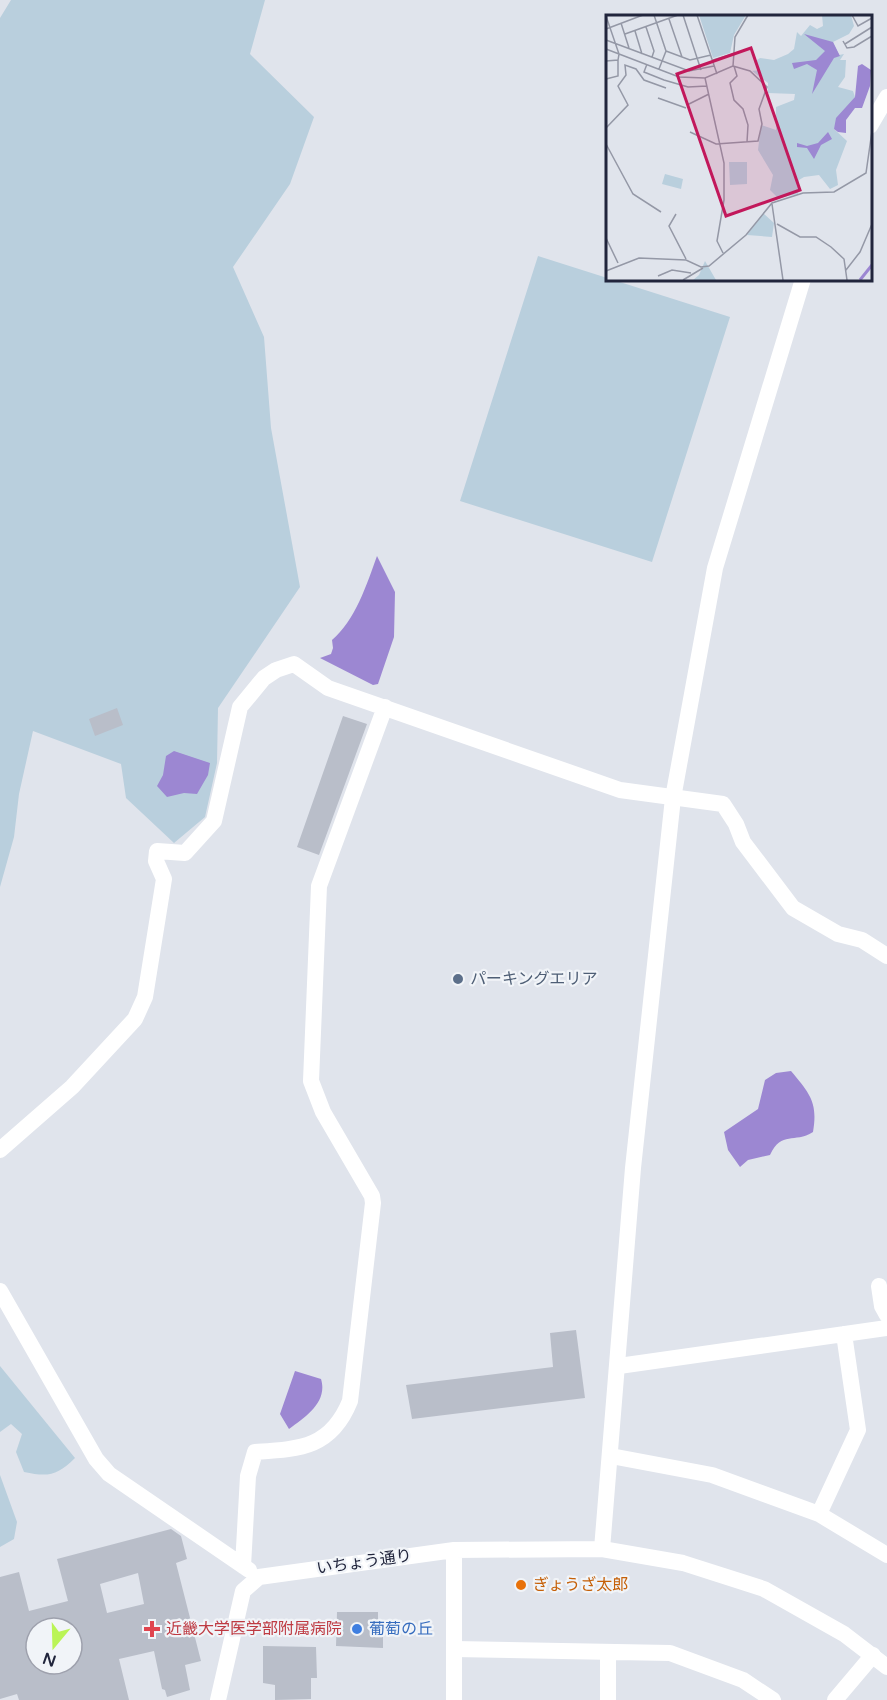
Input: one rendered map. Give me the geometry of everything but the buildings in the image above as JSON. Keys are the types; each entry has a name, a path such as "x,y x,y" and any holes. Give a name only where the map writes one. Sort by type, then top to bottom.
{"street":[{"path":"872,123 887,97"},
{"path":"602,1550 619,1366 633,1168 673,798 715,568 803,280"},
{"path":"0,1150 72,1087 135,1019 145,997 164,879 156,861 157,851 185,854 214,821 240,707 250,691 276,670 294,664 328,687 620,790 723,804 736,824 743,842 793,908 838,934 862,940 887,956"},
{"path":"243,1566 248,1476 255,1452 300,1449 324,1438 340,1422 350,1401 373,1203 372,1196 323,1112 311,1081 319,886 385,707"},
{"path":"879,1286 882,1306 887,1314"},
{"path":"0,1291 96,1459 109,1474 259,1577 243,1591 218,1700"},
{"path":"619,1366 887,1328"},
{"path":"819,1514 858,1430 844,1334"},
{"path":"611,1456 712,1476 819,1514 887,1555"},
{"path":"454,1550 454,1700"},
{"name":"いちょう通り","path":"259,1577 454,1550 602,1550 683,1563 764,1589 844,1634 887,1667"},
{"path":"454,1649 670,1653 743,1680 773,1700"},
{"path":"608,1652 608,1700"},
{"path":"835,1700 873,1655"}],"shaded area":[{"path":"11,0 265,0 250,54 314,117 290,184 233,267 264,337 271,428 300,587 218,708 217,763 205,817 174,843 126,798 121,764 33,731 19,794 14,837 0,887 0,18"},
{"path":"538,256 606,278 606,280 614,280 730,317 652,562 460,501"},
{"path":"377,556 395,592 394,637 378,684 373,685 320,658 331,654 332,640 354,612"},
{"path":"174,751 210,763 208,775 197,794 184,793 167,797 157,786 163,775 166,756"},
{"path":"791,1071 811,1099 814,1113 813,1132 784,1140 775,1147 770,1155 748,1160 740,1167 728,1150 724,1132 758,1109 765,1080 776,1073"},
{"path":"0,1366 75,1458 57,1472 46,1475 24,1472 16,1452 22,1434 11,1424 0,1432"},
{"path":"295,1371 321,1379 322,1387 321,1395 314,1408 289,1429 280,1414"},
{"path":"0,1475 17,1522 14,1539 0,1547"}],"place":[{"name":"パーキングエリア","path":"458,979"},
{"name":"ぎょうざ太郎","path":"521,1585"},
{"name":"近畿大学医学部附属病院","path":"152,1629"},
{"name":"葡萄の丘","path":"357,1629"}]}
